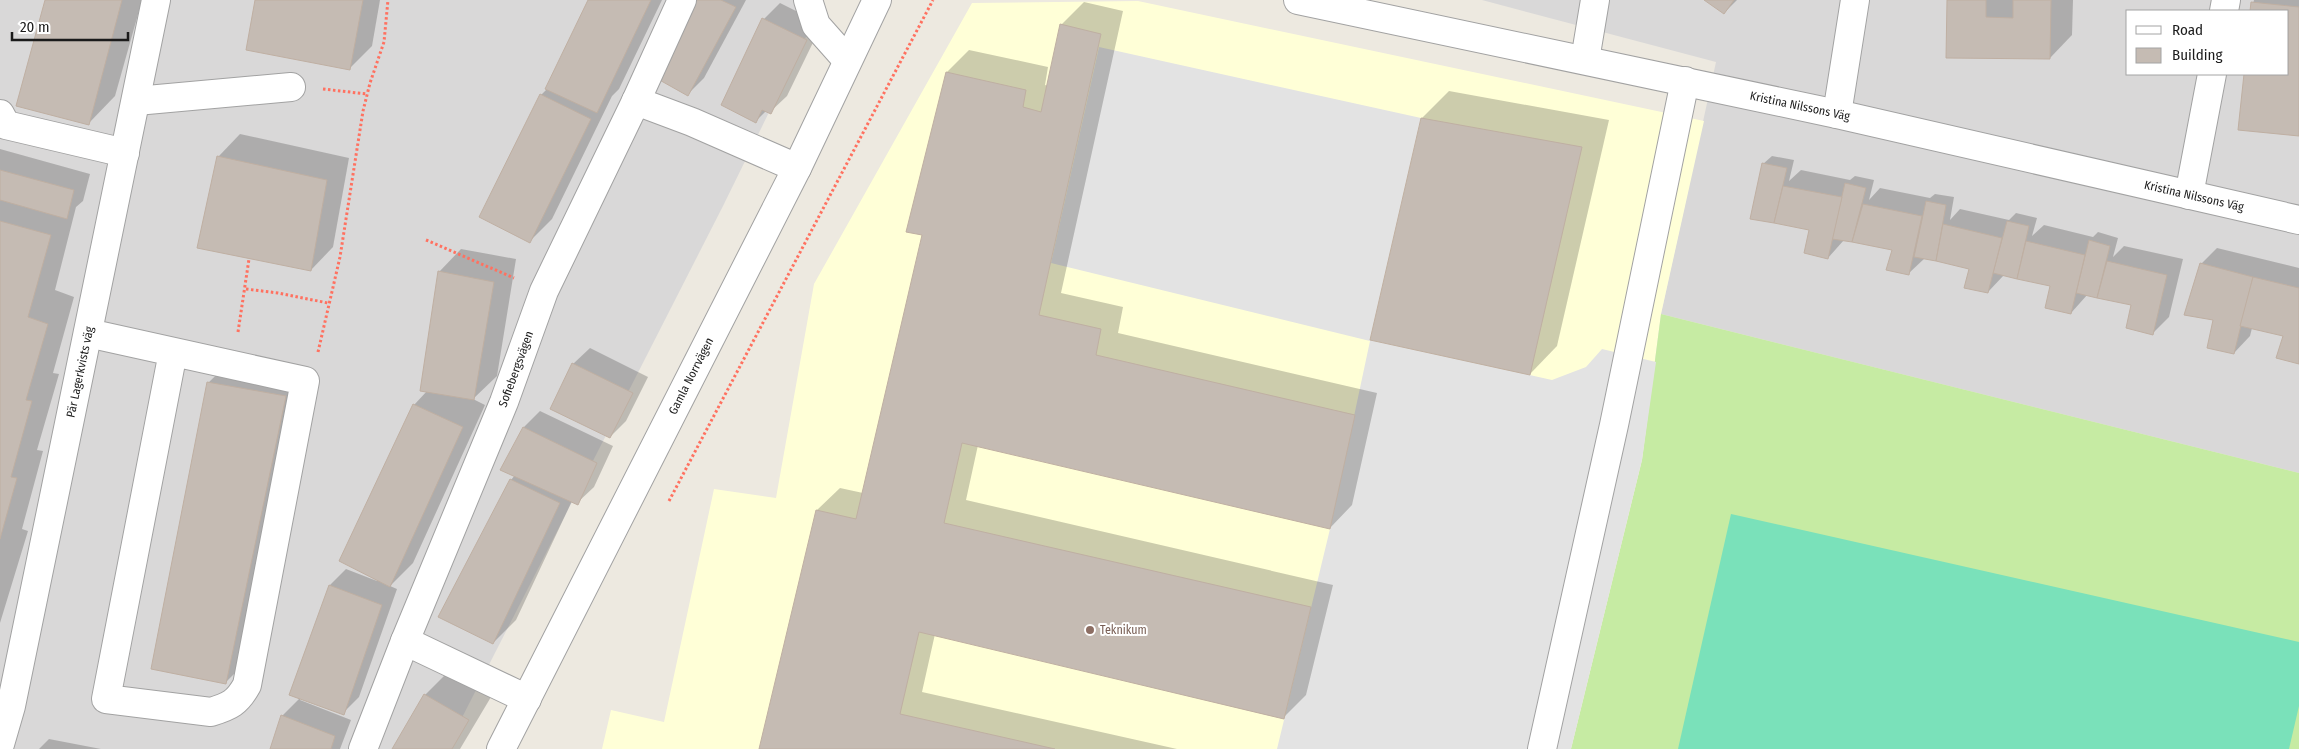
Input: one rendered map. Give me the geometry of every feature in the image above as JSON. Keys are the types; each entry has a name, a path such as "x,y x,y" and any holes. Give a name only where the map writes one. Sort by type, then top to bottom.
{"street":[{"name":"Pär Lagerkvists väg","path":"0,744 5,704 88,333 156,0"},
{"name":"Sofiebergsvägen","path":"364,749 405,641 504,402 544,291 636,101 682,0"},
{"path":"808,0 816,25 847,60"},
{"name":"Gamla Norrvägen","path":"501,749 797,168 877,0"},
{"name":"Kristina Nilssons Väg","path":"1298,0 1838,114 2299,220"},
{"path":"1585,60 1594,0"},
{"path":"1838,114 1855,0"},
{"path":"2189,195 2212,75"},
{"path":"1542,749 1614,426 1686,81"},
{"path":"136,101 291,87"},
{"path":"636,101 692,122 797,168"},
{"path":"0,114 6,125 125,153"},
{"path":"88,333 305,381 247,685 239,699 227,707 210,712 106,699 173,352"},
{"path":"405,641 526,699"}],"path":[{"path":"305,381 316,360 340,257 354,163 368,94 384,42 388,0"},
{"path":"668,503 933,0"},
{"path":"291,87 368,94"},
{"path":"426,240 544,291"},
{"path":"231,364 246,289 249,259"},
{"path":"246,289 328,303"}],"shaded area":[{"path":"0,0 824,0 723,206 446,749 0,749"},
{"path":"1482,0 2299,0 2299,473 1661,314 1716,62"},
{"path":"1138,1 1704,121 1661,314 1642,460 1571,749 602,749 611,710 664,722 714,489 776,498 814,284 972,3"},
{"path":"1099,47 1421,118 1370,340 1552,380 1586,367 1602,349 1656,362 1642,460 1571,749 1277,749 1330,529 1370,341 1051,263"}],"green space":[{"path":"1661,314 2299,473 2299,749 1571,749 1642,460"},
{"path":"1731,514 2299,642 2299,706 2289,749 1678,749"}],"building":[{"path":"45,0 122,0 89,125 16,106"},
{"path":"255,0 363,0 350,70 246,50"},
{"path":"588,0 651,0 597,113 545,89"},
{"path":"696,0 721,0 736,7 688,96 656,78"},
{"path":"1704,0 1734,0 1724,14"},
{"path":"1947,0 1986,0 1986,17 2013,18 2013,0 2051,0 2050,59 1946,58"},
{"path":"2251,2 2299,7 2299,136 2238,130 2244,75 2289,75 2289,10 2250,10"},
{"path":"762,18 807,40 771,114 762,110 756,123 721,105"},
{"path":"1060,24 1101,34 1039,315 1101,329 1096,355 1355,415 1330,529 962,443 944,523 1311,607 1284,719 919,632 900,714 1055,749 759,749 816,510 856,519 922,235 906,232 946,72 1026,90 1023,107 1041,112"},
{"path":"540,94 591,119 530,243 479,217"},
{"path":"1421,118 1582,147 1530,375 1370,340"},
{"path":"217,156 327,180 311,271 197,248"},
{"path":"1762,163 1787,168 1774,223 1750,219"},
{"path":"0,170 74,190 67,219 0,200"},
{"path":"1845,183 1866,188 1852,242 1832,239"},
{"path":"1783,186 1842,197 1828,259 1804,253 1809,230 1774,223"},
{"path":"1926,201 1946,205 1936,261 1914,257"},
{"path":"1863,204 1922,216 1909,275 1886,270 1892,250 1852,242"},
{"path":"0,221 51,235 28,317 48,324 26,400 32,401 11,477 17,478 0,539"},
{"path":"2007,221 2029,226 2017,279 1993,273"},
{"path":"1943,224 2002,238 1988,293 1964,288 1969,269 1936,261"},
{"path":"2089,240 2110,246 2097,298 2076,293"},
{"path":"2026,241 2085,255 2071,314 2045,308 2050,286 2017,279"},
{"path":"2107,261 2167,275 2153,335 2126,328 2131,305 2097,298"},
{"path":"2200,263 2253,277 2234,354 2207,348 2213,320 2184,315"},
{"path":"438,271 494,282 474,400 420,391"},
{"path":"2253,277 2299,288 2299,364 2276,358 2283,336 2240,326"},
{"path":"572,363 633,393 610,438 550,409"},
{"path":"207,382 286,396 226,684 151,669"},
{"path":"413,404 463,427 390,587 339,561"},
{"path":"523,427 597,463 578,505 500,470"},
{"path":"510,479 560,503 493,644 438,617"},
{"path":"329,585 382,605 344,715 289,695"},
{"path":"424,694 469,720 452,749 392,749"},
{"path":"281,715 335,736 331,749 270,749"}],"place":[{"name":"Teknikum","path":"1090,630"}]}
